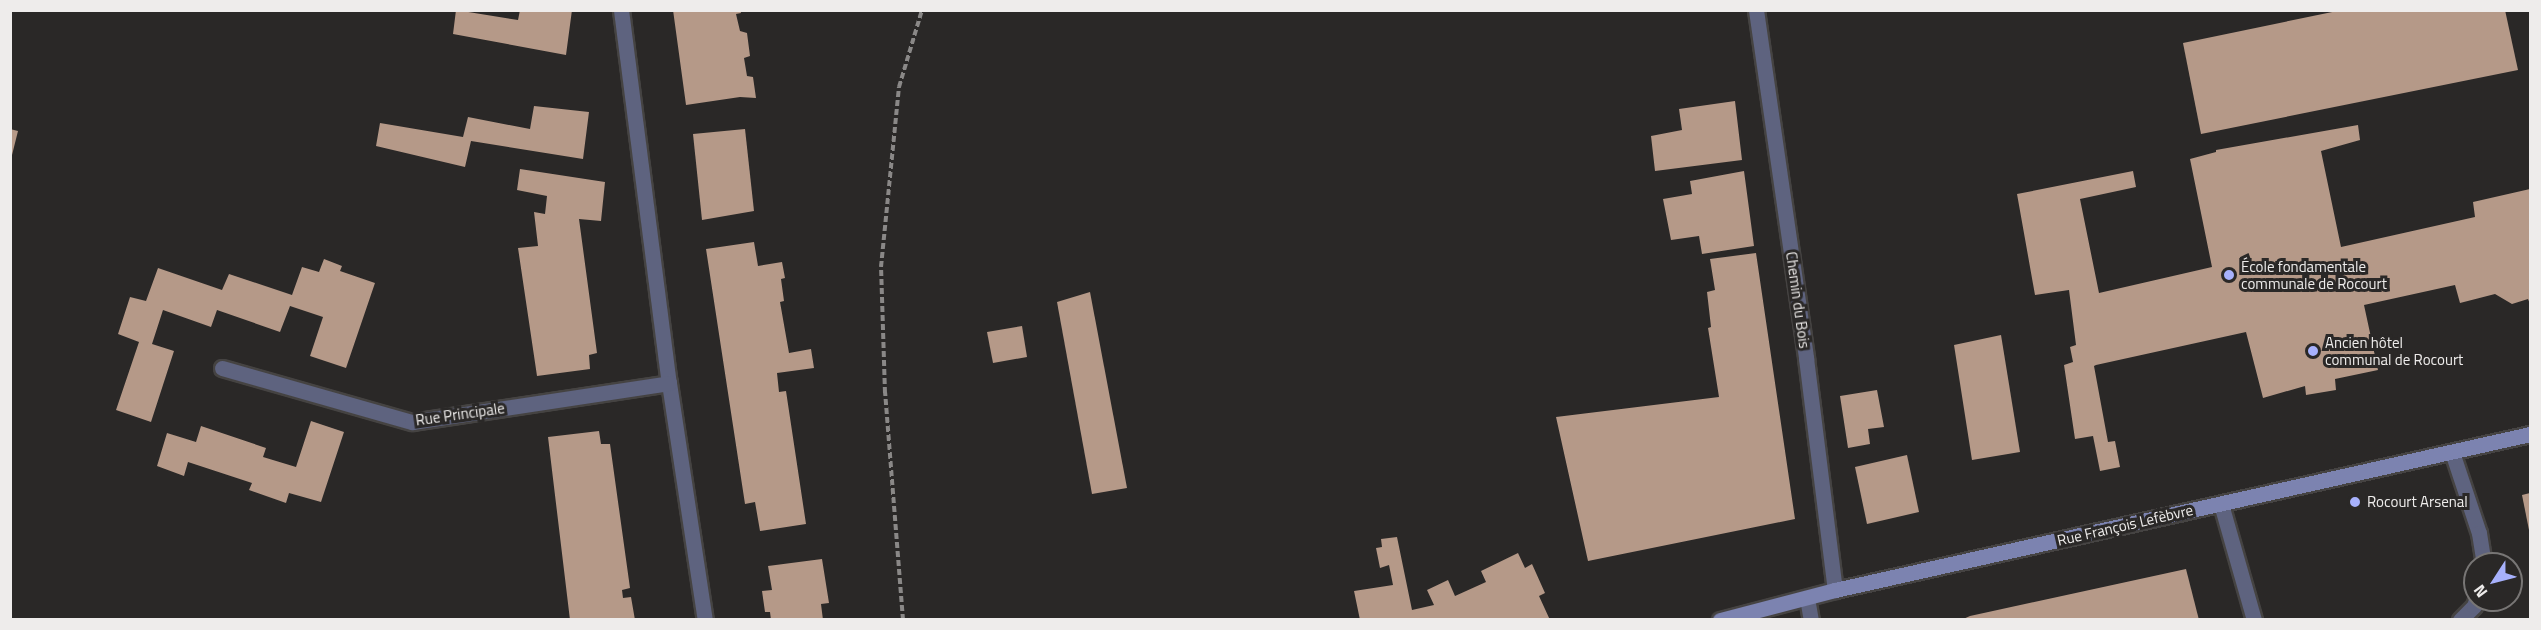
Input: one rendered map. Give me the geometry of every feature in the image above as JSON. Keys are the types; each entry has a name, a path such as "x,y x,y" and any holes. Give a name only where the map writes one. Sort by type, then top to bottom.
{"main road":[{"name":"Rue François Lefèbvre","path":"1720,620 1835,591 2530,434"}],"street":[{"path":"621,10 669,383 705,620"},
{"name":"Chemin du Bois","path":"1756,10 1806,358 1835,591"},
{"name":"Rue Principale","path":"222,368 412,422 669,383"},
{"path":"2452,452 2479,533 2482,552"},
{"path":"2221,504 2254,620"},
{"path":"1807,598 1811,620"}],"path":[{"path":"903,620 885,393 881,267 899,87 922,10"}],"building":[{"path":"456,10 518,20 520,10 572,10 566,55 453,34"},
{"path":"673,10 740,10 741,13 736,14 740,31 747,33 750,56 744,58 747,76 753,77 756,98 740,97 686,105"},
{"path":"2342,10 2505,10 2518,70 2201,134 2183,43"},
{"path":"1735,101 1742,160 1655,171 1651,136 1682,130 1679,109"},
{"path":"534,106 589,112 583,159 471,141 465,167 376,146 380,123 463,137 468,117 530,129"},
{"path":"2358,125 2360,140 2321,151 2341,247 2475,217 2473,202 2530,189 2530,304 2528,299 2512,304 2495,294 2460,303 2455,285 2364,305 2378,370 2335,379 2336,390 2306,395 2305,386 2263,398 2246,332 2096,365 2094,366 2108,442 2115,441 2120,467 2100,471 2093,436 2075,439 2064,365 2073,362 2070,347 2076,345 2069,290 2035,295 2017,194 2133,171 2136,187 2080,199 2099,293 2212,267 2190,159 2216,152 2216,150"},
{"path":"10,129 18,131 11,159 10,159"},
{"path":"745,129 754,211 702,220 693,134"},
{"path":"520,169 605,182 601,221 579,219 597,353 589,355 590,369 537,376 518,248 538,246 534,212 545,214 547,196 517,190"},
{"path":"1744,171 1754,246 1702,254 1699,236 1671,240 1663,199 1692,194 1690,181"},
{"path":"754,242 758,266 782,262 785,278 781,279 784,301 780,302 789,353 811,349 814,368 777,373 779,392 786,391 806,524 760,531 755,502 745,504 706,249"},
{"path":"1756,253 1795,519 1588,561 1556,417 1719,397 1708,328 1711,327 1707,292 1715,290 1710,259"},
{"path":"324,259 342,266 340,271 375,283 346,368 310,356 323,317 290,306 280,332 217,310 211,327 163,310 152,344 174,351 151,422 116,410 139,342 118,334 130,297 146,301 158,268 222,290 229,274 292,295 302,267 319,272"},
{"path":"1090,292 1127,488 1092,494 1057,302"},
{"path":"1022,326 1027,357 993,363 987,332"},
{"path":"2001,335 2020,452 1972,460 1954,345"},
{"path":"1877,390 1884,427 1868,429 1870,444 1848,448 1840,396"},
{"path":"311,421 344,432 321,502 289,493 286,503 249,490 252,483 188,462 184,476 157,466 167,433 196,442 201,426 266,448 263,457 296,467"},
{"path":"599,431 601,444 610,444 630,588 622,590 623,598 631,597 635,620 570,620 548,437"},
{"path":"1907,455 1919,512 1867,524 1855,467"},
{"path":"2530,493 2530,530 2529,530 2522,495"},
{"path":"1397,537 1412,610 1434,605 1427,590 1448,580 1455,596 1486,582 1481,571 1518,553 1525,568 1532,564 1545,593 1539,596 1550,620 1360,620 1354,591 1393,585 1389,565 1380,568 1376,548 1382,547 1381,539"},
{"path":"822,559 829,603 821,604 823,620 771,620 770,612 765,612 762,591 772,590 768,566"},
{"path":"2186,569 2199,620 1961,620 1970,616"}],"place":[{"name":"École fondamentale communale de Rocourt","path":"2229,275"},
{"name":"Ancien hôtel communal de Rocourt","path":"2313,351"},
{"name":"Rocourt Arsenal","path":"2355,502"}]}
